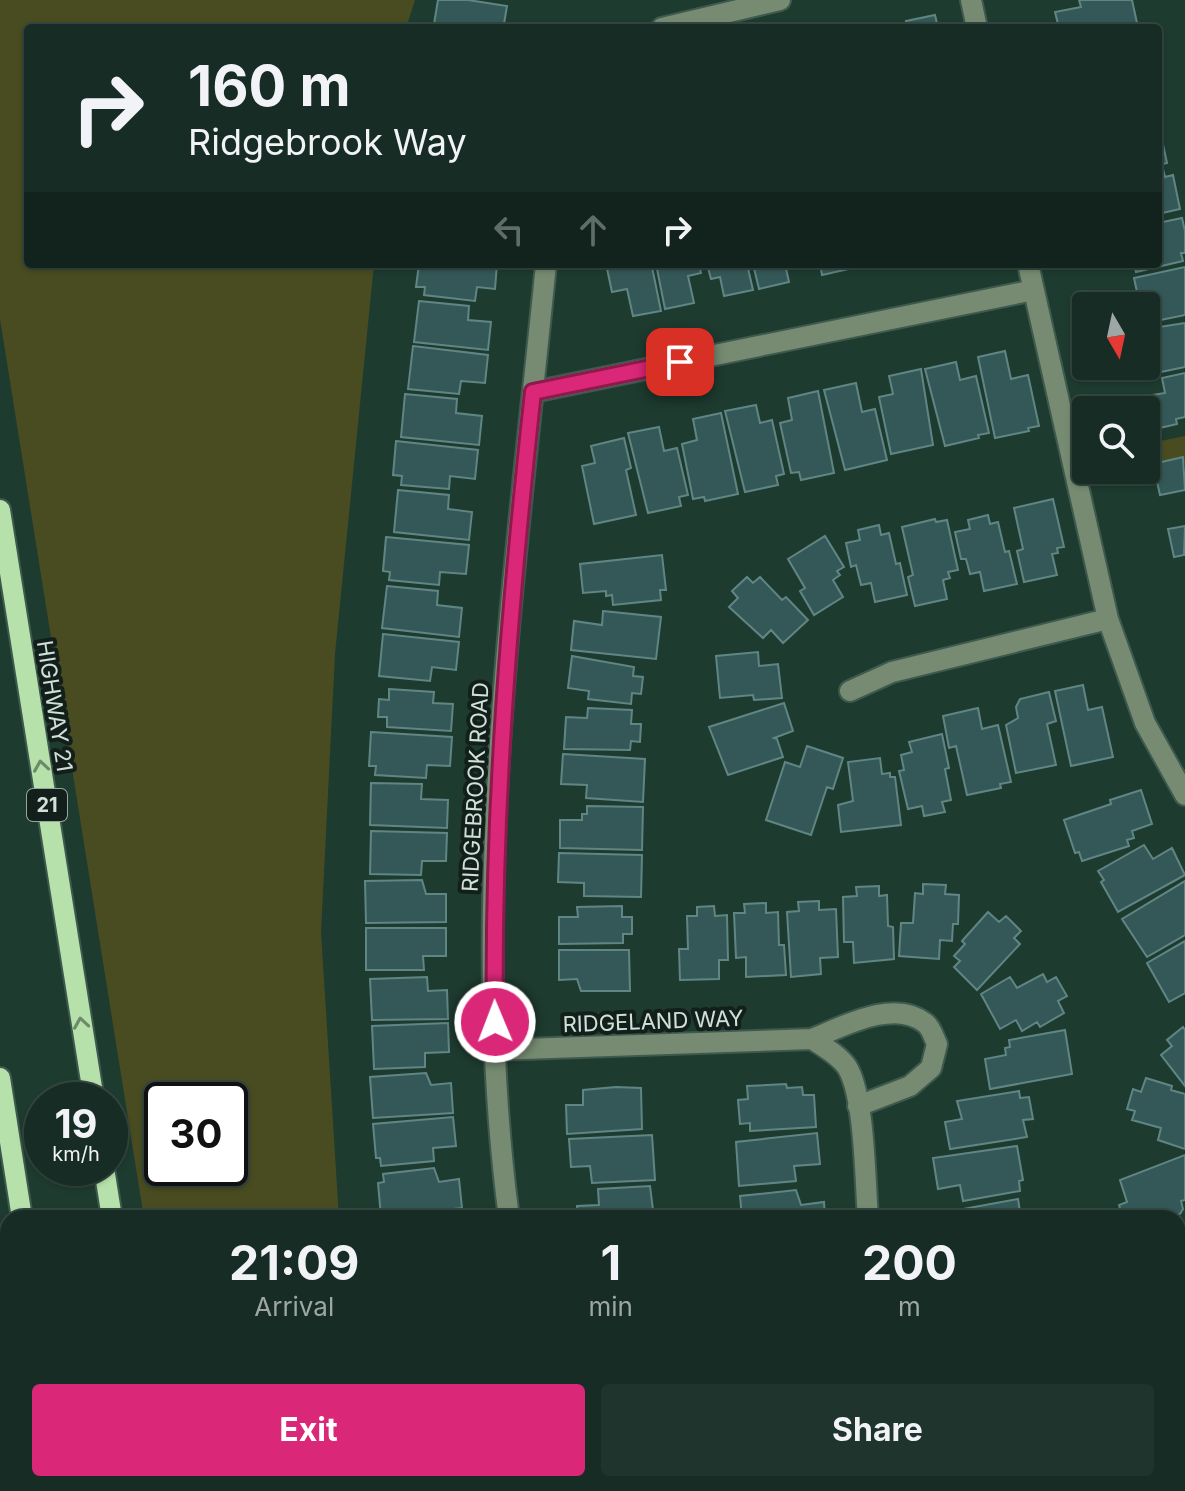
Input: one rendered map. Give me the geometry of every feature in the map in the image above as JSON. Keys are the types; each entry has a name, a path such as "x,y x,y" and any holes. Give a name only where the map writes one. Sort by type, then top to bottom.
{"main road":[{"name":"HIGHWAY 21","path":"0,510 91,1082"},
{"path":"0,1078 21,1210"},
{"path":"107,1186 111,1210"}],"street":[{"path":"679,24 780,0"},
{"path":"971,0 976,24"},
{"name":"RIDGEBROOK ROAD","path":"508,1210 496,1050 493,909 504,681 546,268"},
{"path":"1029,268 1108,619 1145,723 1185,795"},
{"path":"533,392 1034,290"},
{"path":"850,691 892,672 1108,619"},
{"name":"RIDGELAND WAY","path":"496,1050 812,1039 860,1020 885,1015 910,1015 927,1024 937,1044 931,1068 910,1086 858,1106"},
{"path":"812,1039 836,1055 848,1069 858,1106 867,1210"}],"green space":[{"path":"0,0 415,0 407,24 24,24 24,268 374,268 335,654 321,932 338,1210 143,1210 128,1118 128,1082 122,1082 0,319"},
{"path":"1185,436 1185,463 1160,468 1160,441"}],"building":[{"path":"438,0 468,0 507,6 504,24 434,24"},
{"path":"1079,0 1132,0 1137,23 1058,24 1055,12 1081,7"},
{"path":"935,15 937,24 907,24 906,21"},
{"path":"1162,140 1167,163 1162,164"},
{"path":"1162,169 1165,177 1173,175 1180,209 1162,213"},
{"path":"1182,218 1185,231 1185,253 1181,253 1183,261 1162,266 1162,222"},
{"path":"1185,267 1185,315 1160,320 1160,292 1137,292 1134,278"},
{"path":"418,268 497,268 495,289 477,287 475,301 424,295 425,287 416,287"},
{"path":"607,268 652,268 661,311 633,316 627,289 612,292"},
{"path":"657,268 700,268 701,273 688,276 694,303 665,309"},
{"path":"708,268 748,268 753,290 724,296 720,277 711,279"},
{"path":"754,268 786,268 789,282 759,289"},
{"path":"821,268 853,268 822,275"},
{"path":"419,301 469,306 468,320 491,322 488,350 414,342"},
{"path":"1185,323 1185,367 1160,372 1160,327"},
{"path":"413,346 488,355 485,383 461,381 459,394 408,389"},
{"path":"1005,351 1011,379 1028,375 1039,426 995,438 978,357"},
{"path":"956,362 960,380 976,376 989,433 945,446 925,369"},
{"path":"921,369 933,445 891,454 879,397 893,394 889,376"},
{"path":"1185,373 1185,417 1176,419 1177,424 1160,428 1160,396 1146,396 1165,393 1162,378"},
{"path":"856,383 862,412 875,409 887,460 845,470 824,390"},
{"path":"818,391 834,473 801,480 799,472 791,473 780,423 792,420 788,398"},
{"path":"405,394 457,399 456,413 482,416 479,445 401,437"},
{"path":"756,405 760,423 772,420 784,474 776,476 778,485 745,492 725,411"},
{"path":"721,413 738,494 705,501 704,497 693,499 682,444 697,440 693,419"},
{"path":"659,427 664,451 677,448 688,495 679,497 681,506 648,513 628,433"},
{"path":"624,438 631,468 626,470 636,515 594,524 582,466 595,463 591,446"},
{"path":"396,441 478,450 475,479 450,476 449,489 401,485 402,476 393,475"},
{"path":"1183,457 1185,490 1160,495 1158,484 1160,484 1160,462"},
{"path":"398,490 449,495 448,509 472,512 469,540 394,532"},
{"path":"1053,499 1064,547 1057,548 1058,553 1052,554 1057,575 1024,582 1017,551 1023,549 1014,508"},
{"path":"988,515 990,524 998,522 1017,584 984,591 980,572 970,574 966,559 961,559 955,532 970,529 968,520"},
{"path":"935,519 936,522 947,520 958,570 948,572 950,578 943,580 947,599 915,606 908,577 913,575 902,527"},
{"path":"879,525 881,535 889,533 907,595 875,602 871,583 861,585 856,565 851,567 846,543 860,540 858,530"},
{"path":"1185,526 1184,555 1174,557 1168,529"},
{"path":"825,536 844,567 837,571 840,575 833,580 843,597 814,615 800,591 805,588 788,559"},
{"path":"386,537 469,545 466,574 440,572 439,585 389,580 390,572 383,571"},
{"path":"662,555 666,590 660,590 661,600 613,605 612,595 606,596 606,591 583,593 580,564"},
{"path":"747,577 753,583 760,577 782,600 786,597 808,620 783,643 771,630 763,638 729,607 738,598 732,591"},
{"path":"387,586 438,591 437,605 462,608 459,637 382,628"},
{"path":"603,611 661,617 656,659 571,650 574,621 602,625"},
{"path":"383,634 459,642 456,670 432,667 430,681 379,676"},
{"path":"758,652 759,666 778,664 782,698 754,700 753,695 720,698 716,656"},
{"path":"572,656 634,667 633,676 643,677 641,694 632,693 631,704 588,699 589,691 568,688"},
{"path":"1083,685 1088,710 1102,707 1113,757 1071,766 1055,691"},
{"path":"389,689 434,692 433,703 453,704 451,731 387,727 387,717 378,717 379,699 389,700"},
{"path":"1049,692 1056,721 1047,724 1056,765 1016,773 1006,725 1018,718 1016,707 1020,699"},
{"path":"784,703 793,731 774,738 783,757 728,775 709,727"},
{"path":"588,708 632,710 631,724 641,724 640,742 631,741 630,750 564,749 566,717 587,718"},
{"path":"978,708 982,729 998,725 1011,782 1000,784 1001,788 967,795 956,746 949,748 943,716"},
{"path":"371,732 452,737 450,766 427,765 426,778 375,775 376,766 369,766"},
{"path":"942,734 951,800 942,802 945,812 924,816 922,806 908,809 899,771 904,770 901,755 912,752 909,742"},
{"path":"807,746 843,758 833,789 827,787 811,835 766,820 785,762 800,767"},
{"path":"563,754 645,759 643,802 586,798 587,785 561,784"},
{"path":"880,758 882,774 890,773 890,777 895,777 901,825 841,832 838,805 853,801 848,762"},
{"path":"371,783 422,784 421,799 448,800 447,828 370,825"},
{"path":"1141,790 1152,824 1132,831 1134,838 1127,840 1129,846 1082,861 1079,852 1075,853 1064,820"},
{"path":"587,806 643,807 642,850 560,848 560,820 582,820 582,814 587,814"},
{"path":"371,831 447,833 446,861 422,861 421,875 370,874"},
{"path":"1144,845 1153,859 1172,848 1185,875 1118,912 1098,871"},
{"path":"559,853 642,855 641,897 584,896 584,883 558,882"},
{"path":"422,880 426,894 446,894 446,922 366,923 365,881"},
{"path":"1185,881 1185,935 1147,957 1122,919"},
{"path":"923,884 946,885 945,894 959,895 958,924 953,924 952,941 940,940 939,959 899,956 901,923 913,923 915,893 923,894"},
{"path":"879,886 879,896 887,895 888,926 893,927 894,959 854,963 853,942 844,942 843,897 857,896 856,887"},
{"path":"819,901 819,910 836,909 838,957 820,958 821,974 791,977 787,912 799,911 798,902"},
{"path":"766,903 766,913 778,912 779,945 784,945 786,975 746,977 746,957 736,958 734,913 745,913 744,904"},
{"path":"622,906 622,917 632,917 632,934 623,934 623,943 559,944 559,917 578,917 577,907"},
{"path":"714,906 715,916 727,915 728,960 719,960 719,979 680,980 679,949 688,949 687,916 697,916 697,907"},
{"path":"988,912 999,922 1006,916 1021,931 1014,938 1020,944 977,990 954,967 960,961 954,956 965,944 962,941"},
{"path":"366,928 446,928 446,956 423,956 424,970 366,970"},
{"path":"1185,941 1185,993 1169,1002 1147,963"},
{"path":"559,950 629,950 630,991 581,991 577,979 559,980"},
{"path":"1043,974 1047,982 1056,977 1067,996 1058,1001 1064,1013 1040,1027 1037,1022 1022,1031 1016,1020 1000,1029 981,994 1010,977 1017,988"},
{"path":"427,977 428,991 447,990 448,1019 372,1020 370,979"},
{"path":"448,1023 449,1052 425,1053 425,1067 374,1069 372,1026"},
{"path":"1183,1027 1185,1086 1161,1055 1172,1046 1167,1040"},
{"path":"1065,1030 1072,1074 990,1089 985,1059 1006,1055 1009,1040"},
{"path":"426,1073 431,1085 451,1083 453,1113 373,1118 370,1077"},
{"path":"1146,1078 1172,1086 1171,1090 1185,1094 1185,1149 1158,1140 1161,1128 1132,1120 1135,1111 1127,1109 1133,1089 1141,1092"},
{"path":"786,1084 787,1088 802,1087 803,1095 814,1095 816,1127 750,1131 750,1123 740,1124 738,1100 748,1099 747,1086"},
{"path":"641,1088 642,1129 567,1134 566,1105 583,1105 583,1090"},
{"path":"1019,1091 1020,1098 1029,1097 1033,1119 1023,1120 1027,1137 950,1149 945,1122 962,1119 957,1101"},
{"path":"453,1117 456,1146 433,1148 434,1161 381,1166 380,1158 376,1158 373,1124"},
{"path":"817,1133 820,1164 794,1166 796,1181 739,1186 736,1142"},
{"path":"652,1135 655,1180 592,1183 590,1166 571,1167 569,1139"},
{"path":"1017,1146 1023,1180 1019,1181 1020,1191 963,1201 960,1185 938,1189 933,1158"},
{"path":"1185,1155 1182,1210 1121,1210 1119,1205 1127,1202 1120,1180"},
{"path":"434,1168 439,1182 459,1179 462,1208 380,1210 378,1183 384,1182 383,1174"},
{"path":"650,1186 653,1210 577,1210 577,1206 599,1205 598,1189"},
{"path":"796,1190 801,1205 824,1202 824,1210 741,1210 740,1196"},
{"path":"1018,1199 1020,1210 963,1210"}],"route":[{"path":"495,1022 493,909 504,681 533,392 680,362"}]}
